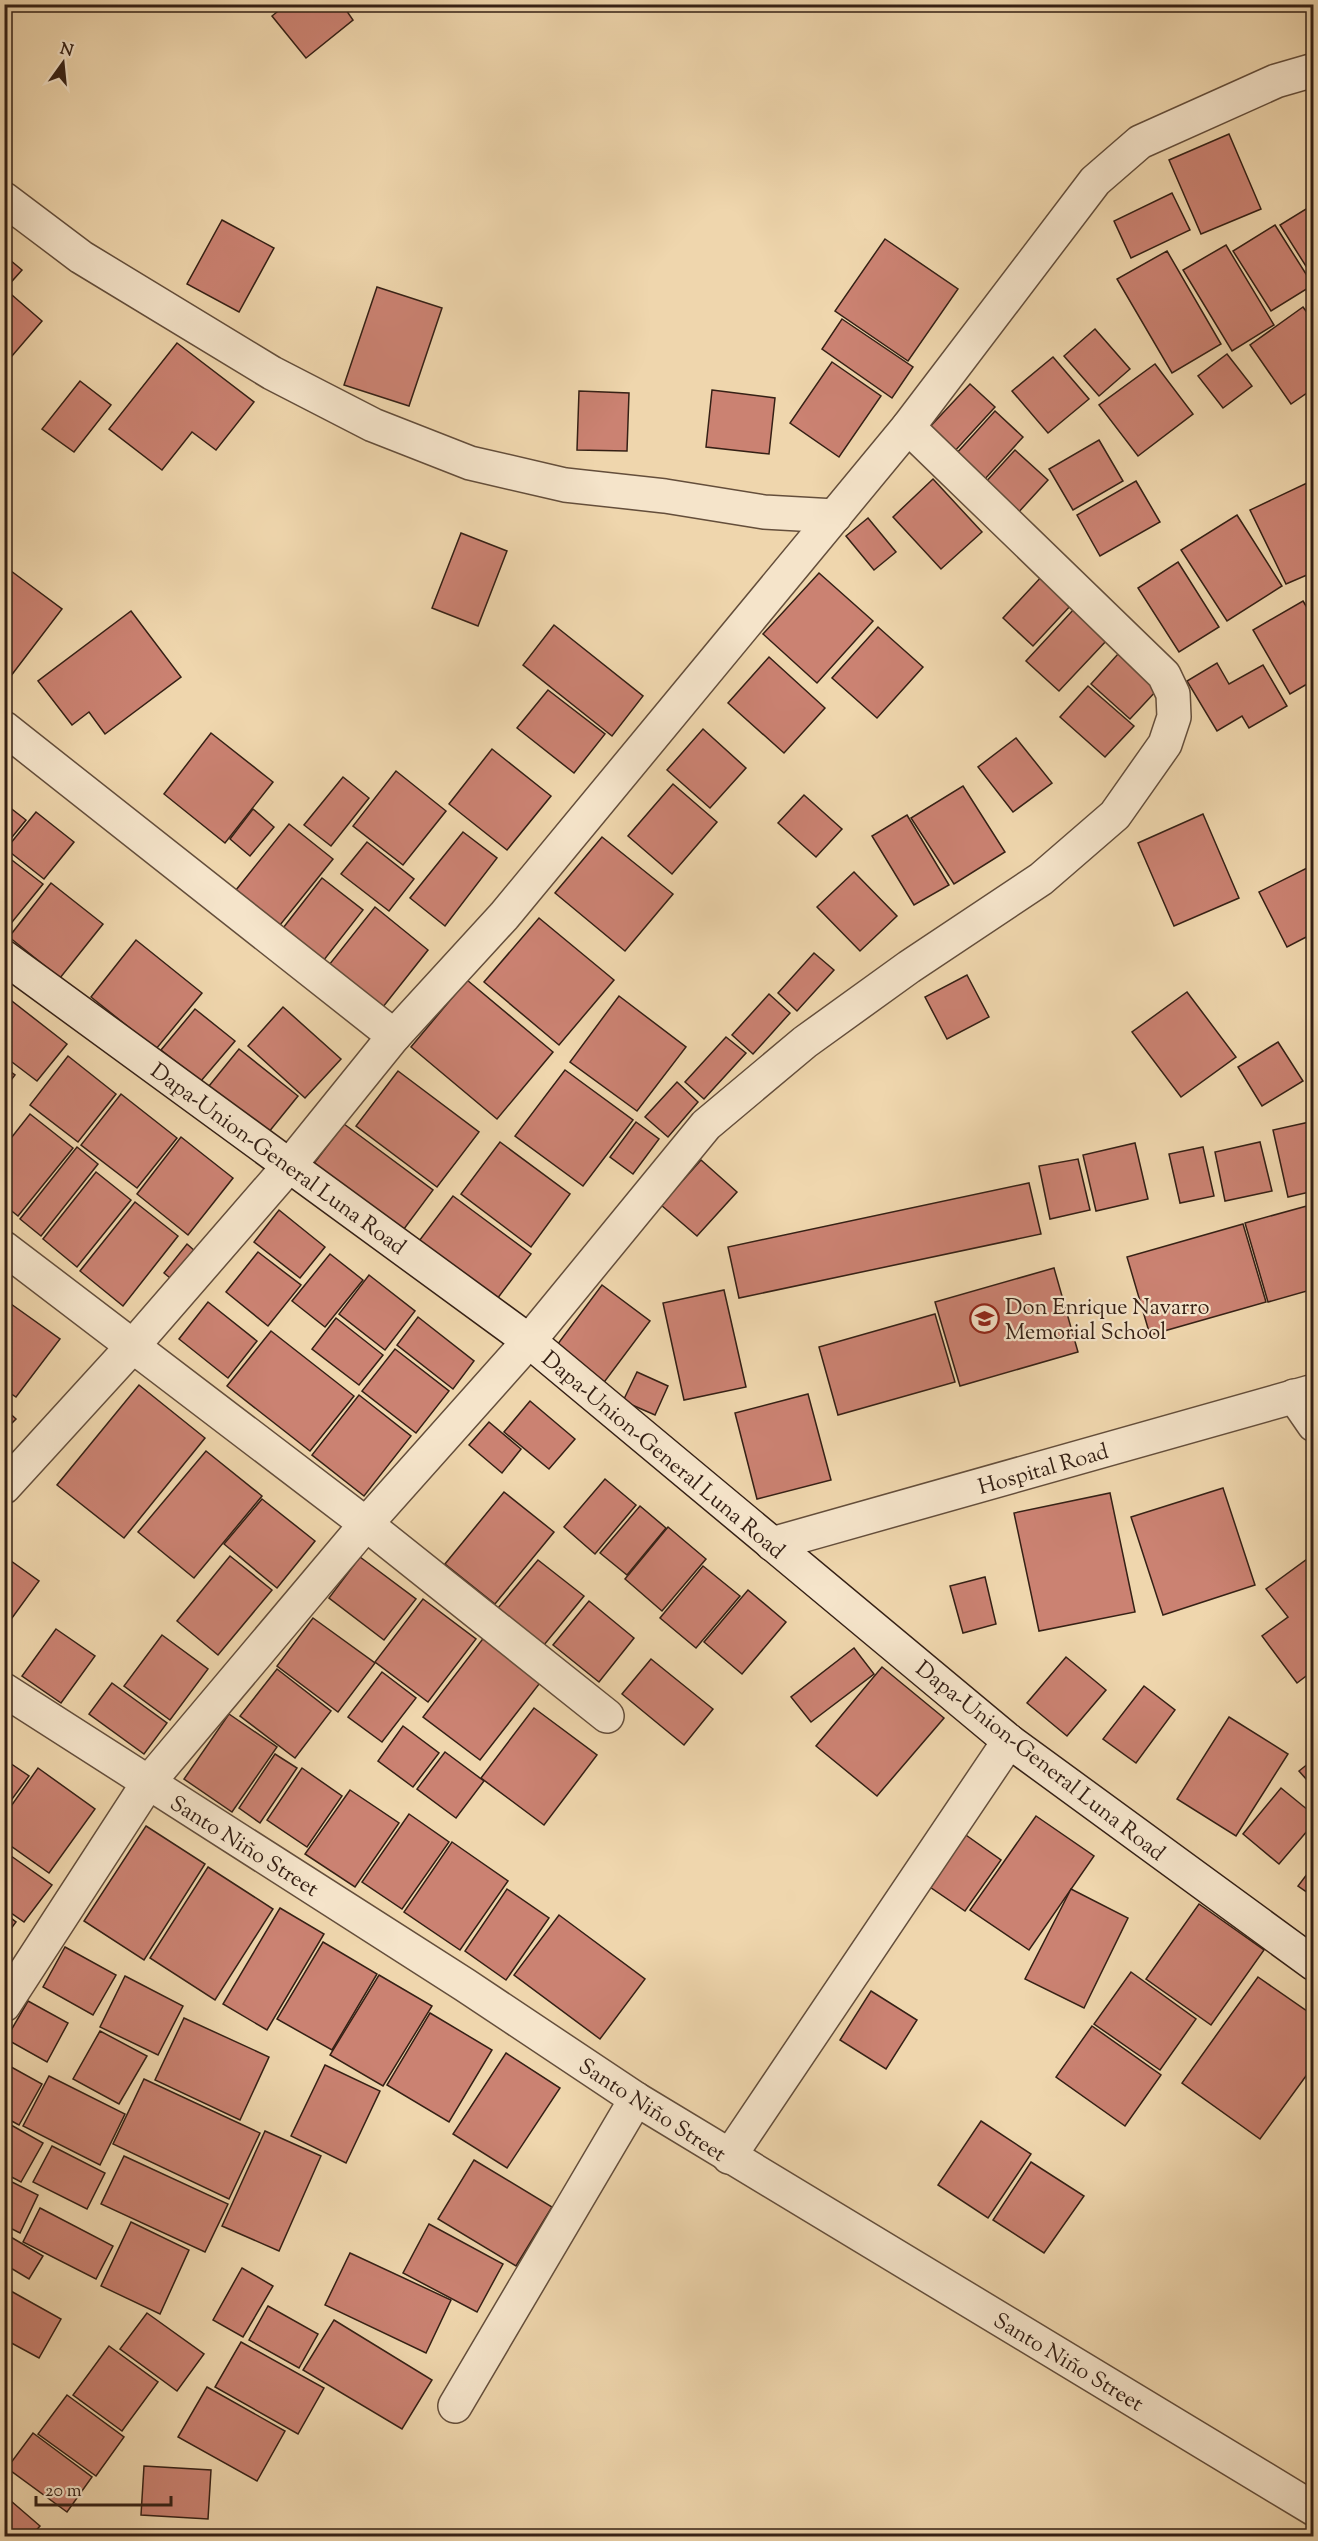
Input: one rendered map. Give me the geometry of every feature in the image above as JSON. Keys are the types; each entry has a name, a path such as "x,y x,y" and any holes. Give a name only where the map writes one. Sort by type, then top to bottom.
{"street":[{"path":"4,1487 132,1347 289,1166 394,1036 504,916 908,427 1095,181 1140,142 1276,81 1314,70"},
{"path":"4,199 81,257 272,373 373,424 470,463 565,484 665,496 764,513 835,516"},
{"path":"4,2005 148,1783 366,1524 529,1341 706,1125 805,1042 909,967 1041,879 1115,815 1165,744 1174,717 1173,694 1164,675 908,427"},
{"path":"4,728 394,1036"},
{"name":"Dapa-Union-General Luna Road","path":"4,957 529,1341 1009,1741 1314,1964"},
{"path":"4,1248 366,1524 607,1716"},
{"path":"1304,1394 1314,1425"},
{"name":"Hospital Road","path":"772,1544 1304,1394"},
{"name":"Santo Niño Street","path":"4,1690 465,1985 636,2099 1314,2509"},
{"path":"729,2157 1009,1741"},
{"path":"454,2406 636,2099"}],"building":[{"path":"287,4 342,4 353,20 306,58 272,16"},
{"path":"1229,134 1261,209 1201,234 1169,160"},
{"path":"1172,193 1190,230 1131,258 1114,221"},
{"path":"1314,204 1314,279 1280,225"},
{"path":"222,220 274,248 239,312 187,284"},
{"path":"1275,225 1313,285 1271,311 1233,251"},
{"path":"885,239 958,289 908,361 835,311"},
{"path":"1226,245 1274,325 1232,351 1183,270"},
{"path":"1167,251 1221,344 1172,373 1117,279"},
{"path":"4,255 22,270 5,289 42,321 12,356 4,349"},
{"path":"377,287 442,308 409,406 344,385"},
{"path":"1303,307 1314,322 1314,388 1291,404 1250,345"},
{"path":"842,319 913,367 892,398 822,349"},
{"path":"1095,329 1130,369 1099,396 1064,356"},
{"path":"177,343 254,402 216,450 192,432 162,470 109,429"},
{"path":"1227,354 1252,386 1223,408 1198,376"},
{"path":"1053,357 1089,399 1048,433 1012,391"},
{"path":"832,362 881,396 839,457 790,423"},
{"path":"1155,364 1193,414 1138,456 1099,405"},
{"path":"80,381 111,405 74,452 42,429"},
{"path":"970,384 995,407 953,453 927,430"},
{"path":"712,390 775,398 769,454 706,447"},
{"path":"579,391 629,393 627,451 577,450"},
{"path":"995,411 1023,437 984,480 955,455"},
{"path":"1099,440 1123,481 1073,510 1049,469"},
{"path":"1015,450 1048,480 1016,515 983,485"},
{"path":"933,479 982,532 941,569 893,517"},
{"path":"1136,481 1160,522 1100,556 1077,515"},
{"path":"1307,483 1314,498 1314,572 1286,584 1250,510"},
{"path":"1237,515 1282,586 1227,621 1181,550"},
{"path":"868,518 896,552 874,570 846,536"},
{"path":"461,533 507,551 478,626 432,608"},
{"path":"1178,562 1219,627 1179,652 1138,588"},
{"path":"7,568 62,609 4,685 4,572"},
{"path":"819,573 873,621 817,683 763,634"},
{"path":"1043,575 1073,603 1033,646 1003,618"},
{"path":"1303,601 1314,619 1314,680 1290,694 1253,630"},
{"path":"1074,609 1107,640 1059,691 1026,661"},
{"path":"131,611 181,677 105,734 89,712 72,725 38,681"},
{"path":"554,625 643,696 612,736 523,665"},
{"path":"878,627 923,667 877,718 832,678"},
{"path":"1118,654 1157,690 1130,719 1091,684"},
{"path":"769,657 825,708 784,753 728,703"},
{"path":"1217,663 1229,684 1263,665 1287,706 1249,728 1242,716 1217,731 1187,681"},
{"path":"1088,686 1134,726 1105,757 1060,717"},
{"path":"548,690 605,734 574,773 517,728"},
{"path":"703,729 746,768 710,808 667,770"},
{"path":"211,733 273,782 225,843 164,794"},
{"path":"1016,738 1052,783 1013,812 978,767"},
{"path":"492,749 551,796 507,850 449,804"},
{"path":"396,771 446,811 403,865 353,826"},
{"path":"343,777 369,798 331,846 304,825"},
{"path":"673,784 717,822 672,874 628,836"},
{"path":"963,786 1005,852 954,884 911,818"},
{"path":"804,795 842,829 816,857 778,823"},
{"path":"4,803 26,820 4,847"},
{"path":"253,809 274,827 250,856 230,839"},
{"path":"36,812 74,842 44,879 6,849"},
{"path":"1203,814 1239,898 1174,926 1138,843"},
{"path":"907,815 949,885 914,905 872,836"},
{"path":"289,824 333,859 280,925 236,890"},
{"path":"463,832 497,858 445,926 410,898"},
{"path":"602,837 673,894 625,951 555,893"},
{"path":"367,842 414,879 389,911 341,874"},
{"path":"4,854 43,884 4,932"},
{"path":"1309,867 1314,876 1314,933 1287,947 1259,892"},
{"path":"854,872 897,916 860,951 817,907"},
{"path":"322,878 363,910 320,965 280,932"},
{"path":"51,883 103,924 60,978 9,937"},
{"path":"375,907 428,950 379,1012 325,970"},
{"path":"539,918 614,980 559,1045 484,982"},
{"path":"136,940 202,993 156,1049 91,997"},
{"path":"814,953 834,970 797,1011 778,993"},
{"path":"967,975 989,1017 947,1039 925,997"},
{"path":"467,980 553,1052 497,1119 411,1047"},
{"path":"1187,992 1236,1057 1181,1097 1132,1032"},
{"path":"769,994 790,1013 753,1054 732,1035"},
{"path":"619,996 686,1047 637,1111 570,1062"},
{"path":"8,998 67,1044 37,1081 4,1056 4,1002"},
{"path":"283,1007 341,1059 305,1098 248,1046"},
{"path":"195,1009 235,1041 201,1081 161,1050"},
{"path":"726,1037 746,1053 704,1099 685,1082"},
{"path":"1278,1042 1303,1081 1262,1106 1238,1067"},
{"path":"239,1049 298,1096 264,1138 205,1091"},
{"path":"68,1056 116,1094 78,1142 30,1105"},
{"path":"4,1067 15,1075 4,1089"},
{"path":"565,1070 633,1120 583,1186 515,1136"},
{"path":"398,1071 479,1132 437,1187 356,1126"},
{"path":"677,1082 698,1102 668,1137 645,1117"},
{"path":"121,1094 177,1138 137,1188 81,1145"},
{"path":"30,1114 73,1148 18,1216 4,1205 4,1147"},
{"path":"1314,1121 1314,1191 1288,1197 1273,1130"},
{"path":"636,1122 659,1139 633,1174 610,1157"},
{"path":"344,1124 433,1190 398,1237 309,1170"},
{"path":"181,1137 233,1178 188,1235 137,1194"},
{"path":"500,1142 570,1194 531,1247 461,1194"},
{"path":"1260,1142 1272,1191 1225,1201 1215,1152"},
{"path":"1135,1143 1148,1199 1096,1211 1083,1155"},
{"path":"77,1147 98,1164 41,1236 20,1219"},
{"path":"1203,1147 1214,1196 1180,1203 1169,1154"},
{"path":"1078,1159 1090,1210 1050,1219 1039,1166"},
{"path":"701,1160 737,1192 697,1236 661,1205"},
{"path":"96,1172 131,1200 77,1267 43,1239"},
{"path":"1029,1183 1041,1234 739,1298 728,1247"},
{"path":"453,1196 531,1254 494,1303 416,1245"},
{"path":"135,1202 178,1236 123,1306 80,1271"},
{"path":"1314,1204 1314,1289 1268,1302 1245,1223"},
{"path":"279,1210 325,1247 300,1278 254,1242"},
{"path":"1243,1224 1266,1302 1150,1335 1127,1257"},
{"path":"187,1244 204,1259 181,1287 164,1273"},
{"path":"258,1252 301,1285 268,1326 226,1292"},
{"path":"330,1254 363,1280 325,1327 292,1301"},
{"path":"1054,1268 1078,1352 960,1386 935,1302"},
{"path":"369,1275 415,1311 385,1350 339,1314"},
{"path":"602,1285 650,1321 602,1385 554,1349"},
{"path":"724,1290 746,1387 684,1400 663,1303"},
{"path":"4,1299 60,1339 16,1397 4,1389"},
{"path":"208,1302 257,1341 228,1378 179,1339"},
{"path":"935,1314 955,1382 838,1415 819,1347"},
{"path":"418,1317 474,1361 453,1389 397,1345"},
{"path":"336,1318 383,1355 359,1385 312,1349"},
{"path":"271,1331 354,1396 310,1451 227,1386"},
{"path":"395,1349 449,1391 416,1433 362,1391"},
{"path":"637,1372 668,1386 655,1415 623,1401"},
{"path":"139,1385 205,1438 124,1538 57,1485"},
{"path":"808,1394 831,1480 757,1499 735,1413"},
{"path":"359,1395 411,1436 364,1496 312,1455"},
{"path":"530,1401 575,1439 549,1469 504,1432"},
{"path":"4,1408 16,1419 4,1431"},
{"path":"489,1422 521,1449 502,1473 469,1445"},
{"path":"206,1451 262,1496 194,1578 138,1532"},
{"path":"605,1479 636,1505 595,1554 564,1527"},
{"path":"1223,1488 1255,1585 1163,1615 1131,1517"},
{"path":"504,1492 554,1532 495,1604 445,1564"},
{"path":"1110,1493 1135,1612 1039,1631 1014,1513"},
{"path":"262,1499 315,1541 277,1588 224,1544"},
{"path":"640,1506 666,1528 627,1575 600,1553"},
{"path":"668,1527 706,1559 662,1611 625,1579"},
{"path":"1314,1554 1314,1670 1297,1683 1262,1636 1288,1617 1266,1589"},
{"path":"4,1556 39,1581 4,1629"},
{"path":"230,1556 272,1590 218,1655 177,1621"},
{"path":"360,1557 416,1599 384,1640 329,1598"},
{"path":"538,1560 584,1596 544,1645 498,1608"},
{"path":"703,1566 740,1596 696,1648 660,1618"},
{"path":"985,1577 996,1624 963,1633 950,1586"},
{"path":"748,1590 786,1622 742,1674 704,1642"},
{"path":"423,1599 476,1639 428,1702 375,1662"},
{"path":"589,1601 634,1638 599,1682 553,1645"},
{"path":"313,1618 375,1663 338,1712 277,1666"},
{"path":"56,1629 95,1656 61,1703 22,1676"},
{"path":"162,1635 208,1669 170,1720 124,1686"},
{"path":"485,1636 543,1679 480,1760 423,1717"},
{"path":"854,1648 874,1674 811,1722 791,1697"},
{"path":"1066,1657 1106,1690 1067,1736 1027,1703"},
{"path":"651,1659 713,1709 684,1745 622,1694"},
{"path":"882,1667 944,1718 877,1796 816,1746"},
{"path":"277,1669 331,1711 295,1758 240,1716"},
{"path":"382,1672 416,1698 382,1742 348,1717"},
{"path":"112,1683 167,1723 144,1754 89,1714"},
{"path":"1144,1686 1175,1710 1136,1763 1103,1739"},
{"path":"534,1708 597,1755 544,1825 481,1778"},
{"path":"229,1714 277,1747 232,1812 184,1779"},
{"path":"1229,1717 1288,1754 1236,1836 1177,1799"},
{"path":"403,1726 439,1753 413,1787 378,1761"},
{"path":"445,1752 484,1781 456,1818 417,1789"},
{"path":"275,1754 297,1768 260,1823 239,1808"},
{"path":"4,1759 29,1776 4,1810"},
{"path":"1314,1759 1314,1788 1299,1771"},
{"path":"38,1768 95,1809 49,1873 4,1841 4,1816"},
{"path":"302,1768 342,1796 307,1847 267,1820"},
{"path":"1281,1788 1314,1815 1314,1823 1279,1864 1243,1834"},
{"path":"350,1790 399,1823 355,1887 305,1854"},
{"path":"409,1814 449,1842 402,1909 362,1882"},
{"path":"1036,1816 1094,1856 1029,1950 970,1910"},
{"path":"146,1826 205,1864 144,1960 84,1921"},
{"path":"963,1833 1001,1860 965,1911 927,1885"},
{"path":"452,1842 508,1881 460,1950 404,1912"},
{"path":"4,1851 52,1885 24,1922 4,1908"},
{"path":"1314,1865 1314,1897 1298,1886"},
{"path":"208,1867 273,1909 215,2000 150,1958"},
{"path":"507,1889 549,1918 506,1980 465,1951"},
{"path":"1071,1889 1128,1918 1084,2008 1025,1979"},
{"path":"1199,1904 1264,1950 1211,2025 1146,1979"},
{"path":"280,1908 324,1934 267,2030 223,2004"},
{"path":"4,1913 16,1922 4,1938"},
{"path":"559,1915 645,1979 600,2039 514,1975"},
{"path":"323,1942 377,1974 332,2050 277,2019"},
{"path":"65,1947 116,1975 93,2015 43,1987"},
{"path":"1131,1972 1196,2019 1160,2070 1094,2024"},
{"path":"379,1975 432,2006 383,2086 330,2055"},
{"path":"125,1976 183,2006 158,2055 100,2027"},
{"path":"1258,1977 1314,2016 1314,2065 1260,2139 1182,2083"},
{"path":"871,1991 917,2020 886,2069 840,2040"},
{"path":"28,2001 68,2023 47,2062 6,2039"},
{"path":"430,2013 492,2050 449,2122 387,2085"},
{"path":"184,2018 269,2057 240,2120 155,2080"},
{"path":"1092,2026 1161,2075 1125,2126 1056,2077"},
{"path":"100,2031 147,2056 119,2104 73,2079"},
{"path":"506,2053 560,2088 507,2168 453,2134"},
{"path":"4,2063 42,2084 19,2125 4,2117"},
{"path":"325,2065 380,2091 346,2163 291,2136"},
{"path":"49,2076 125,2114 100,2165 23,2126"},
{"path":"144,2079 260,2133 229,2199 113,2144"},
{"path":"4,2121 43,2143 21,2182 4,2173"},
{"path":"981,2121 1031,2154 988,2218 938,2185"},
{"path":"265,2131 321,2156 279,2251 222,2226"},
{"path":"52,2146 105,2173 87,2209 33,2182"},
{"path":"124,2156 228,2204 205,2252 101,2204"},
{"path":"474,2160 552,2207 516,2266 438,2219"},
{"path":"1031,2162 1084,2196 1044,2253 993,2220"},
{"path":"4,2178 38,2195 20,2233 4,2225"},
{"path":"40,2208 113,2246 96,2279 23,2242"},
{"path":"131,2222 189,2250 160,2314 101,2286"},
{"path":"429,2224 503,2264 477,2312 403,2273"},
{"path":"4,2233 43,2256 29,2279 4,2264"},
{"path":"350,2253 451,2300 426,2353 325,2305"},
{"path":"242,2268 273,2286 243,2337 213,2320"},
{"path":"9,2290 61,2319 39,2358 4,2339 4,2298"},
{"path":"268,2306 318,2334 299,2368 249,2340"},
{"path":"147,2313 204,2354 177,2391 120,2349"},
{"path":"334,2320 432,2380 402,2429 303,2370"},
{"path":"241,2342 324,2388 298,2434 215,2387"},
{"path":"109,2346 158,2382 122,2431 73,2395"},
{"path":"207,2387 285,2431 257,2481 178,2437"},
{"path":"67,2395 124,2437 96,2476 38,2434"},
{"path":"33,2433 92,2477 67,2512 7,2468"},
{"path":"144,2466 211,2470 208,2519 141,2515"},
{"path":"4,2495 40,2526 31,2536 4,2536"}],"place":[{"name":"Don Enrique Navarro Memorial School","path":"984,1319"}]}
